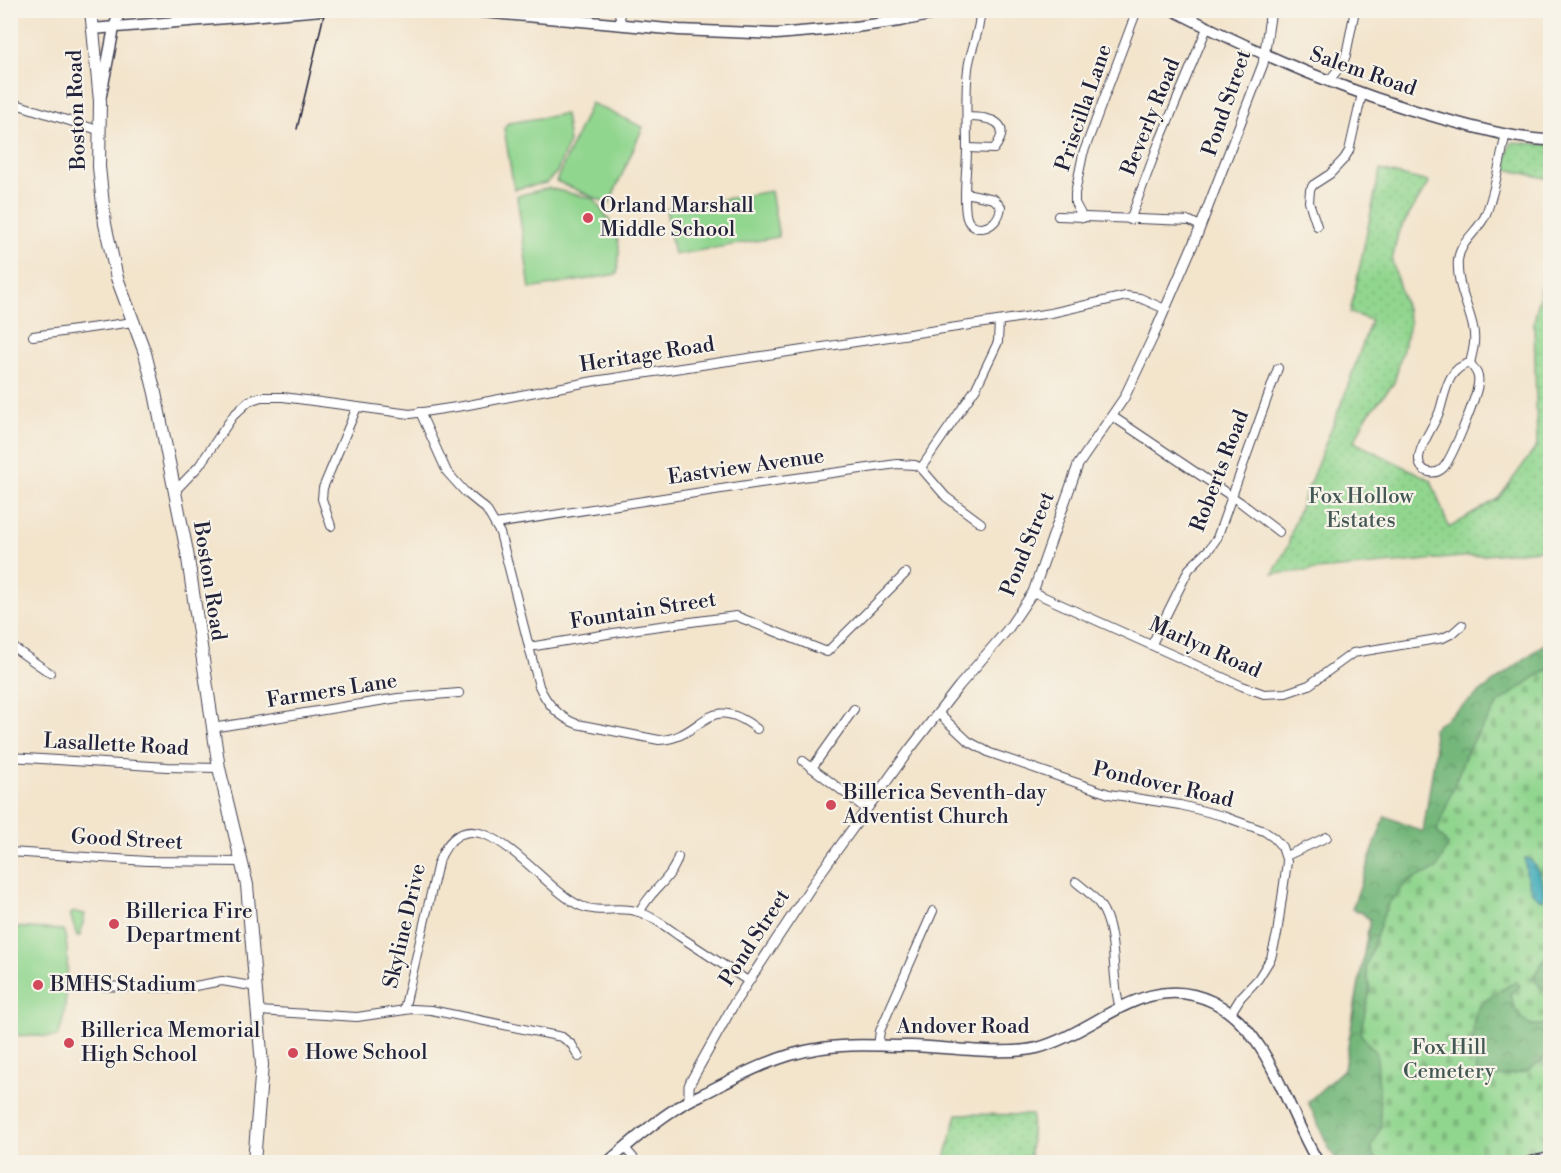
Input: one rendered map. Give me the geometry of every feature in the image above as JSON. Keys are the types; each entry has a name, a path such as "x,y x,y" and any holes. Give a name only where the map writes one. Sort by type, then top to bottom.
{"main road":[{"name":"Boston Road","path":"91,10 100,101 99,167 105,224 117,278 153,385 187,552 219,768 247,885 262,1065 254,1162"},
{"path":"121,10 124,16 137,26"},
{"path":"100,101 114,28 121,10"},
{"path":"92,29 322,10"},
{"path":"460,10 662,29 776,34 900,21 955,10"},
{"name":"Salem Road","path":"1173,10 1264,55 1362,94 1463,124 1551,140"},
{"name":"Andover Road","path":"608,1162 675,1108 754,1068 786,1056 817,1048 878,1046 1027,1050 1059,1040 1143,998 1173,993 1205,999 1230,1013 1249,1032 1269,1062 1318,1162"},
{"path":"1531,1162 1551,1158"}],"street":[{"path":"618,10 622,25"},
{"path":"966,193 994,199 1001,207 1000,216 992,226 981,228 972,225 966,216 966,193 967,148 967,117 968,69 980,21 980,10"},
{"name":"Priscilla Lane","path":"1083,218 1075,202 1083,154 1137,10"},
{"name":"Pond Street","path":"689,1101 691,1081 748,981 824,867 938,712 1008,629 1033,592 1078,465 1112,416 1134,377 1200,226 1263,64 1271,10"},
{"path":"1328,82 1343,63 1355,10"},
{"name":"Beverly Road","path":"1130,220 1158,145 1207,28"},
{"path":"1317,226 1310,202 1310,190 1313,185 1330,174 1349,151 1362,94"},
{"path":"10,128 13,107 19,105 98,130"},
{"path":"967,117 985,117 994,120 1001,134 994,149 967,148"},
{"path":"1470,363 1474,343 1473,327 1460,285 1458,259 1464,243 1484,217 1490,203 1506,133"},
{"path":"1058,216 1190,222 1200,226"},
{"name":"Heritage Road","path":"175,491 199,466 233,416 243,405 254,398 283,397 403,413 420,412 464,406 594,381 1051,313 1126,296 1133,296 1165,309"},
{"path":"981,523 946,497 921,468 976,388 998,342 999,321"},
{"path":"33,336 133,322"},
{"path":"1470,363 1478,372 1479,382 1465,425 1444,468 1436,472 1428,472 1421,468 1420,452 1438,415 1455,370 1461,365 1470,363"},
{"name":"Roberts Road","path":"1152,644 1189,569 1217,538 1278,368"},
{"path":"331,526 322,499 323,488 357,407"},
{"path":"420,412 447,472 465,492 486,509 495,524 502,540 539,686 548,704 567,720 577,724 659,740 672,740 689,732 706,717 720,713 742,719 757,729"},
{"path":"1112,416 1232,497 1279,532"},
{"name":"Eastview Avenue","path":"495,524 897,464 915,465 921,468"},
{"name":"Fountain Street","path":"530,647 736,616 827,652 906,573"},
{"name":"Marlyn Road","path":"1033,592 1264,694 1276,694 1309,685 1353,653 1443,638 1462,625"},
{"path":"10,645 50,674"},
{"name":"Farmers Lane","path":"212,728 398,698 459,693"},
{"path":"812,768 854,709"},
{"name":"Pondover Road","path":"938,712 964,739 984,750 1109,794 1180,805 1251,825 1274,838 1286,856"},
{"name":"Lasallette Road","path":"10,757 219,768"},
{"path":"803,761 866,809"},
{"name":"Skyline Drive","path":"404,1010 438,863 446,846 458,834 469,831 499,841 578,905 596,910 622,909 640,912 748,981"},
{"path":"1230,1013 1258,979 1271,958 1285,884 1286,856 1327,837"},
{"name":"Good Street","path":"10,852 147,861 243,862"},
{"path":"640,912 644,903 673,872 678,857"},
{"path":"1076,882 1096,900 1107,920 1115,993 1120,1008"},
{"path":"878,1046 880,1031 933,911"},
{"path":"88,986 184,988 222,981 257,987"},
{"path":"259,1011 357,1017 404,1010 431,1010 562,1037 572,1045 579,1057"},
{"path":"625,1148 637,1162"}],"green space":[{"path":"591,103 643,127 609,204 556,181"},
{"path":"565,114 569,142 557,172 546,183 514,189 504,128 508,123"},
{"path":"1514,142 1550,145 1550,179 1505,169 1510,145"},
{"name":"Fox Hollow Estates","path":"1380,170 1429,182 1398,233 1392,261 1410,323 1394,383 1366,417 1354,442 1431,480 1449,528 1499,498 1537,446 1534,322 1550,249 1550,549 1273,574 1288,546 1293,526 1345,394 1371,320 1350,313"},
{"path":"548,188 594,199 616,234 619,250 617,274 530,289 517,196"},
{"path":"771,191 779,237 674,255 666,209"},
{"name":"Fox Hill Cemetery","path":"1550,642 1550,1151 1494,1162 1339,1162 1331,1152 1308,1102 1344,1069 1370,919 1352,909 1385,816 1423,832 1435,754 1433,728"},
{"name":"Fox Hill Cemetery","path":"1550,669 1550,934 1547,955 1533,977 1541,988 1550,990 1550,1015 1548,1023 1540,1025 1527,1023 1522,1019 1510,994 1520,986 1516,981 1481,1005 1475,1016 1473,1034 1478,1080 1525,1072 1550,1055 1550,1148 1520,1155 1503,1162 1374,1162 1372,1146 1381,1127 1377,1055 1360,1033 1370,991 1366,967 1387,905 1408,881 1437,869 1448,845 1437,831 1468,749 1498,704"},
{"path":"75,912 85,914 80,936 77,936 70,914"},
{"name":"BMHS Stadium","path":"11,927 63,930 67,951 67,984 63,1016 57,1037 11,1035"},
{"path":"957,1114 1032,1115 1030,1158 1040,1162 944,1162"}],"water":[{"path":"1525,858 1529,859 1539,873 1544,890 1543,900 1538,898 1531,889"}],"railway":[{"path":"297,129 325,10"}],"place":[{"name":"Orland Marshall Middle School","path":"588,218"},
{"name":"Billerica Seventh-day Adventist Church","path":"831,805"},
{"name":"Billerica Fire Department","path":"114,924"},
{"name":"BMHS Stadium","path":"38,985"},
{"name":"Billerica Memorial High School","path":"69,1043"},
{"name":"Howe School","path":"293,1053"}]}
